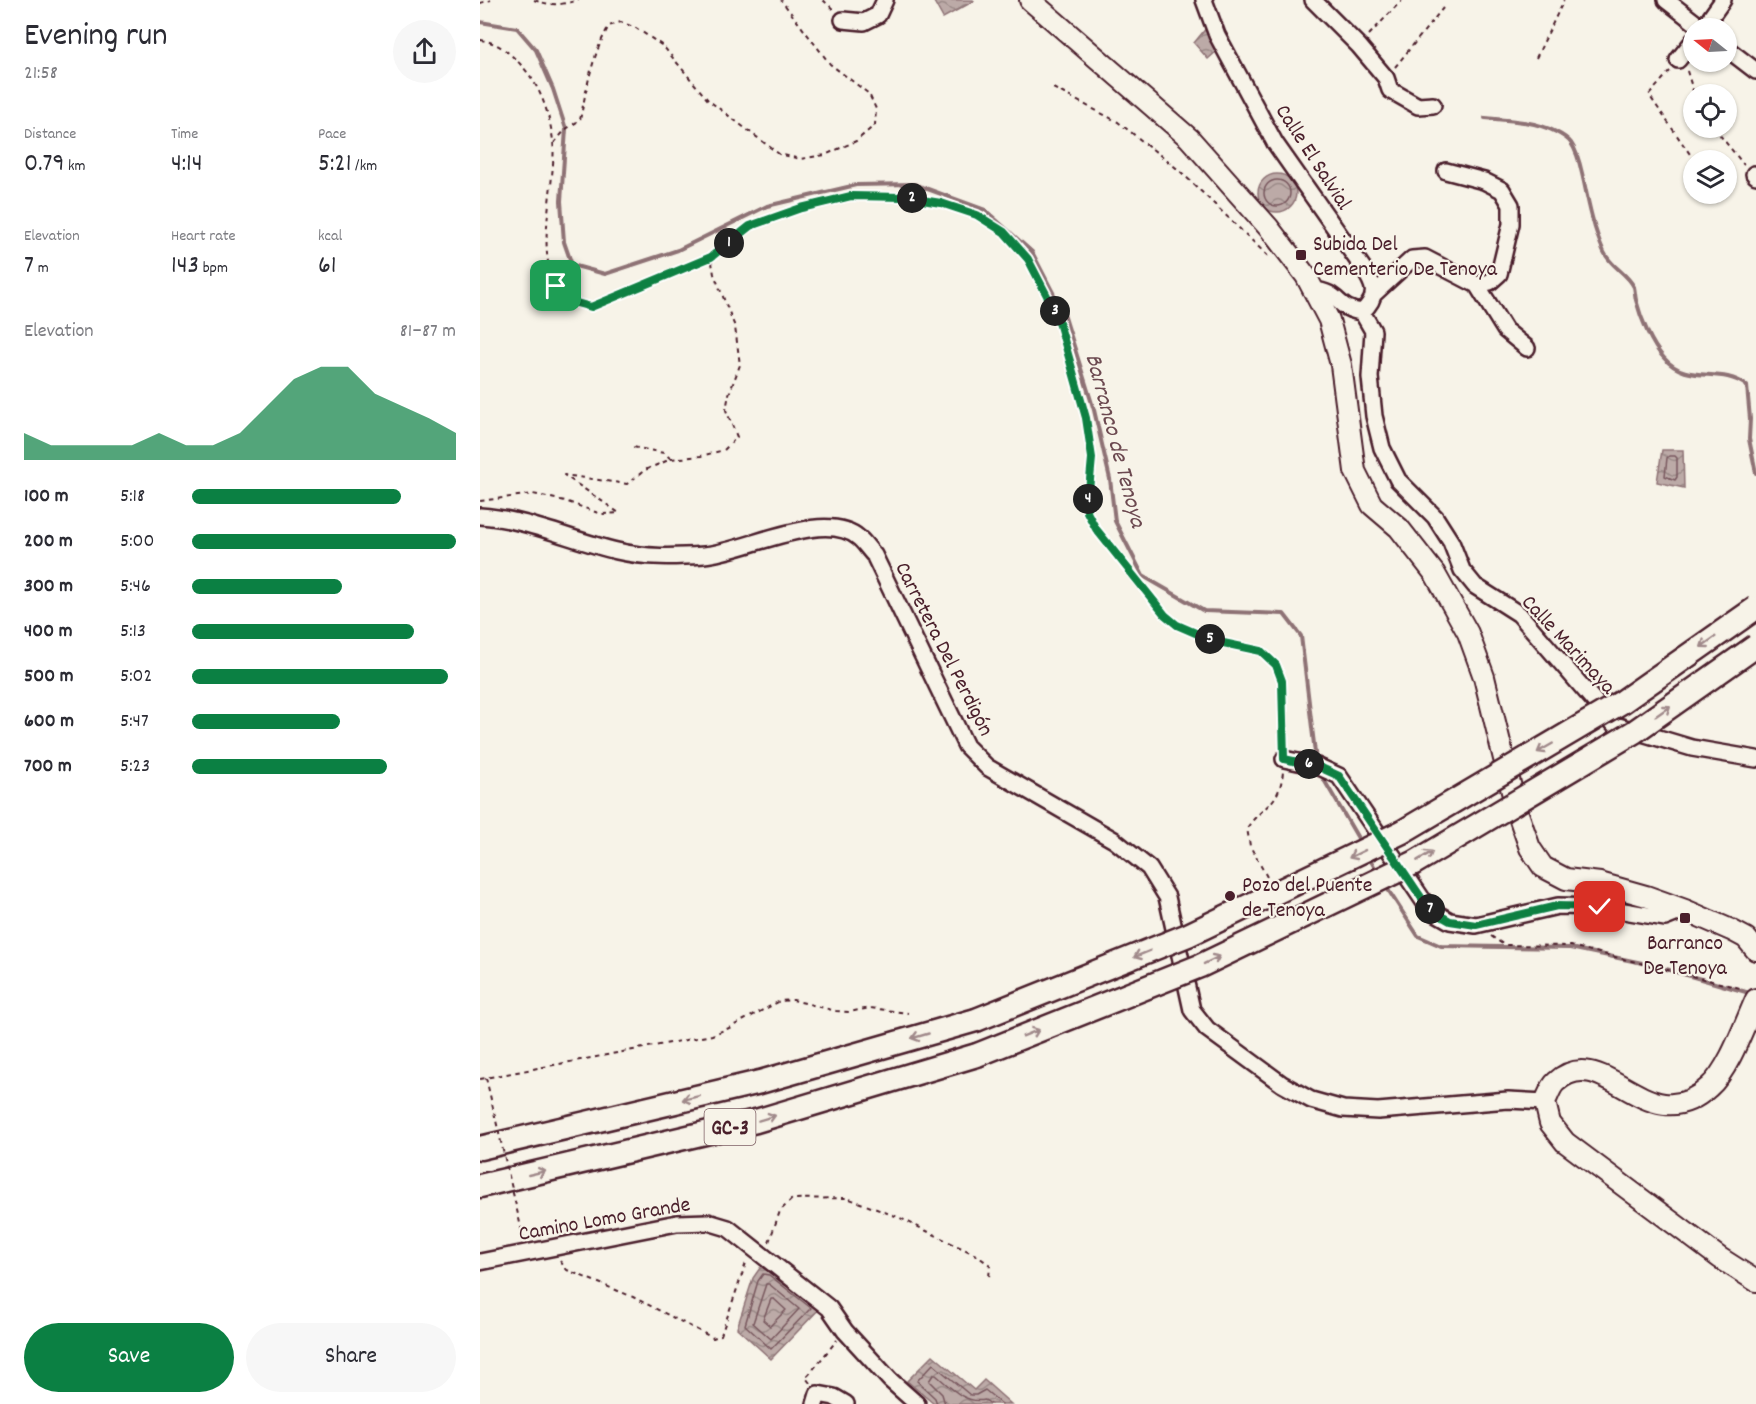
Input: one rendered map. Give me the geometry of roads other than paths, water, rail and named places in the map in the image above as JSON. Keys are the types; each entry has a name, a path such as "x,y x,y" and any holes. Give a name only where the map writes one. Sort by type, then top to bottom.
{"highway":[{"name":"GC-3","path":"480,1148 760,1082 976,1020 1188,935 1402,832 1622,702 1756,608"},
{"name":"GC-3","path":"480,1186 756,1121 977,1055 1200,966 1413,863 1634,732 1756,645"}],"main road":[{"path":"1030,0 1189,138 1269,228 1306,276 1329,320 1341,365 1355,471 1372,505 1399,528 1435,574 1468,633 1484,677 1516,808 1530,848 1543,867 1566,879 1600,884 1646,896 1685,910 1746,938 1756,950"},
{"path":"1753,994 1738,1039 1725,1065 1710,1087 1689,1102 1667,1106 1649,1101 1601,1074 1574,1071 1555,1082 1545,1102 1550,1123 1565,1142 1720,1258 1756,1281"}],"street":[{"path":"843,20 864,22 871,19 878,15 885,0"},
{"name":"Calle El Salvial","path":"1204,0 1217,35 1275,143 1373,283 1374,294"},
{"path":"1313,0 1359,46 1386,78 1390,90 1418,106 1433,105"},
{"path":"1666,0 1689,18"},
{"path":"1710,18 1723,0"},
{"path":"1678,60 1683,54"},
{"path":"1737,56 1756,71"},
{"path":"1446,171 1484,181 1502,190 1511,204 1511,224 1498,274 1490,282 1477,285"},
{"path":"1313,290 1326,291 1334,296 1341,306 1351,311 1362,312 1370,304 1374,294 1412,259 1425,258 1477,285 1505,330 1527,348"},
{"name":"Calle Marimaya","path":"1362,312 1373,331 1370,377 1374,416 1382,448 1398,480 1436,517 1451,542 1462,570 1476,586 1519,614 1615,725 1692,748 1756,759"},
{"name":"Carretera Del Perdigón","path":"480,516 504,518 619,552 661,558 708,555 813,527 839,528 858,537 874,555 966,746 987,767 1114,840 1149,868 1167,897 1192,1010 1207,1029 1282,1084 1311,1100 1342,1109 1378,1111 1508,1101 1545,1102"},
{"path":"1284,759 1317,766 1339,776 1429,909 1450,921 1476,925 1557,906 1600,907 1665,918 1685,910"},
{"name":"Camino Lomo Grande","path":"480,1262 677,1223 708,1222 728,1228 829,1308 845,1331 890,1380 917,1404"},
{"path":"817,1399 834,1397 846,1404"}],"water":[{"path":"933,0 973,0 974,1 943,18"},
{"path":"1208,26 1219,49 1208,59 1194,43"},
{"path":"1277,174 1291,179 1296,193 1291,207 1277,212 1263,207 1258,193 1263,179"},
{"path":"1662,450 1683,450 1684,488 1657,482"},
{"path":"760,1268 770,1268 821,1307 771,1359 737,1328 753,1278"},
{"path":"933,1355 974,1390 984,1380 1011,1404 934,1404 907,1381"}],"waterway":[{"name":"Barranco de Tenoya","path":"480,22 517,28 536,50 553,89 566,129 561,201 564,242 572,265 605,274 678,250 767,206 856,185 914,184 985,210 1032,252 1064,314 1094,410 1110,479 1115,521 1143,576 1204,611 1284,614 1301,636 1316,761"},
{"path":"1485,118 1539,125 1558,133 1571,143 1579,162 1600,244 1607,257 1634,287 1644,323 1659,352 1673,366 1683,371 1726,377 1747,386 1749,439 1756,473"},
{"name":"Barranco de Tenoya","path":"1320,773 1362,845"},
{"name":"Barranco de Tenoya","path":"1368,856 1378,873"},
{"name":"Barranco de Tenoya","path":"1385,885 1418,936 1441,946 1570,948 1652,965 1753,994"}],"place":[{"name":"Subida Del Cementerio De Tenoya","path":"1301,255"},
{"name":"Pozo del Puente de Tenoya","path":"1230,896"},
{"name":"Barranco De Tenoya","path":"1685,918"}]}
